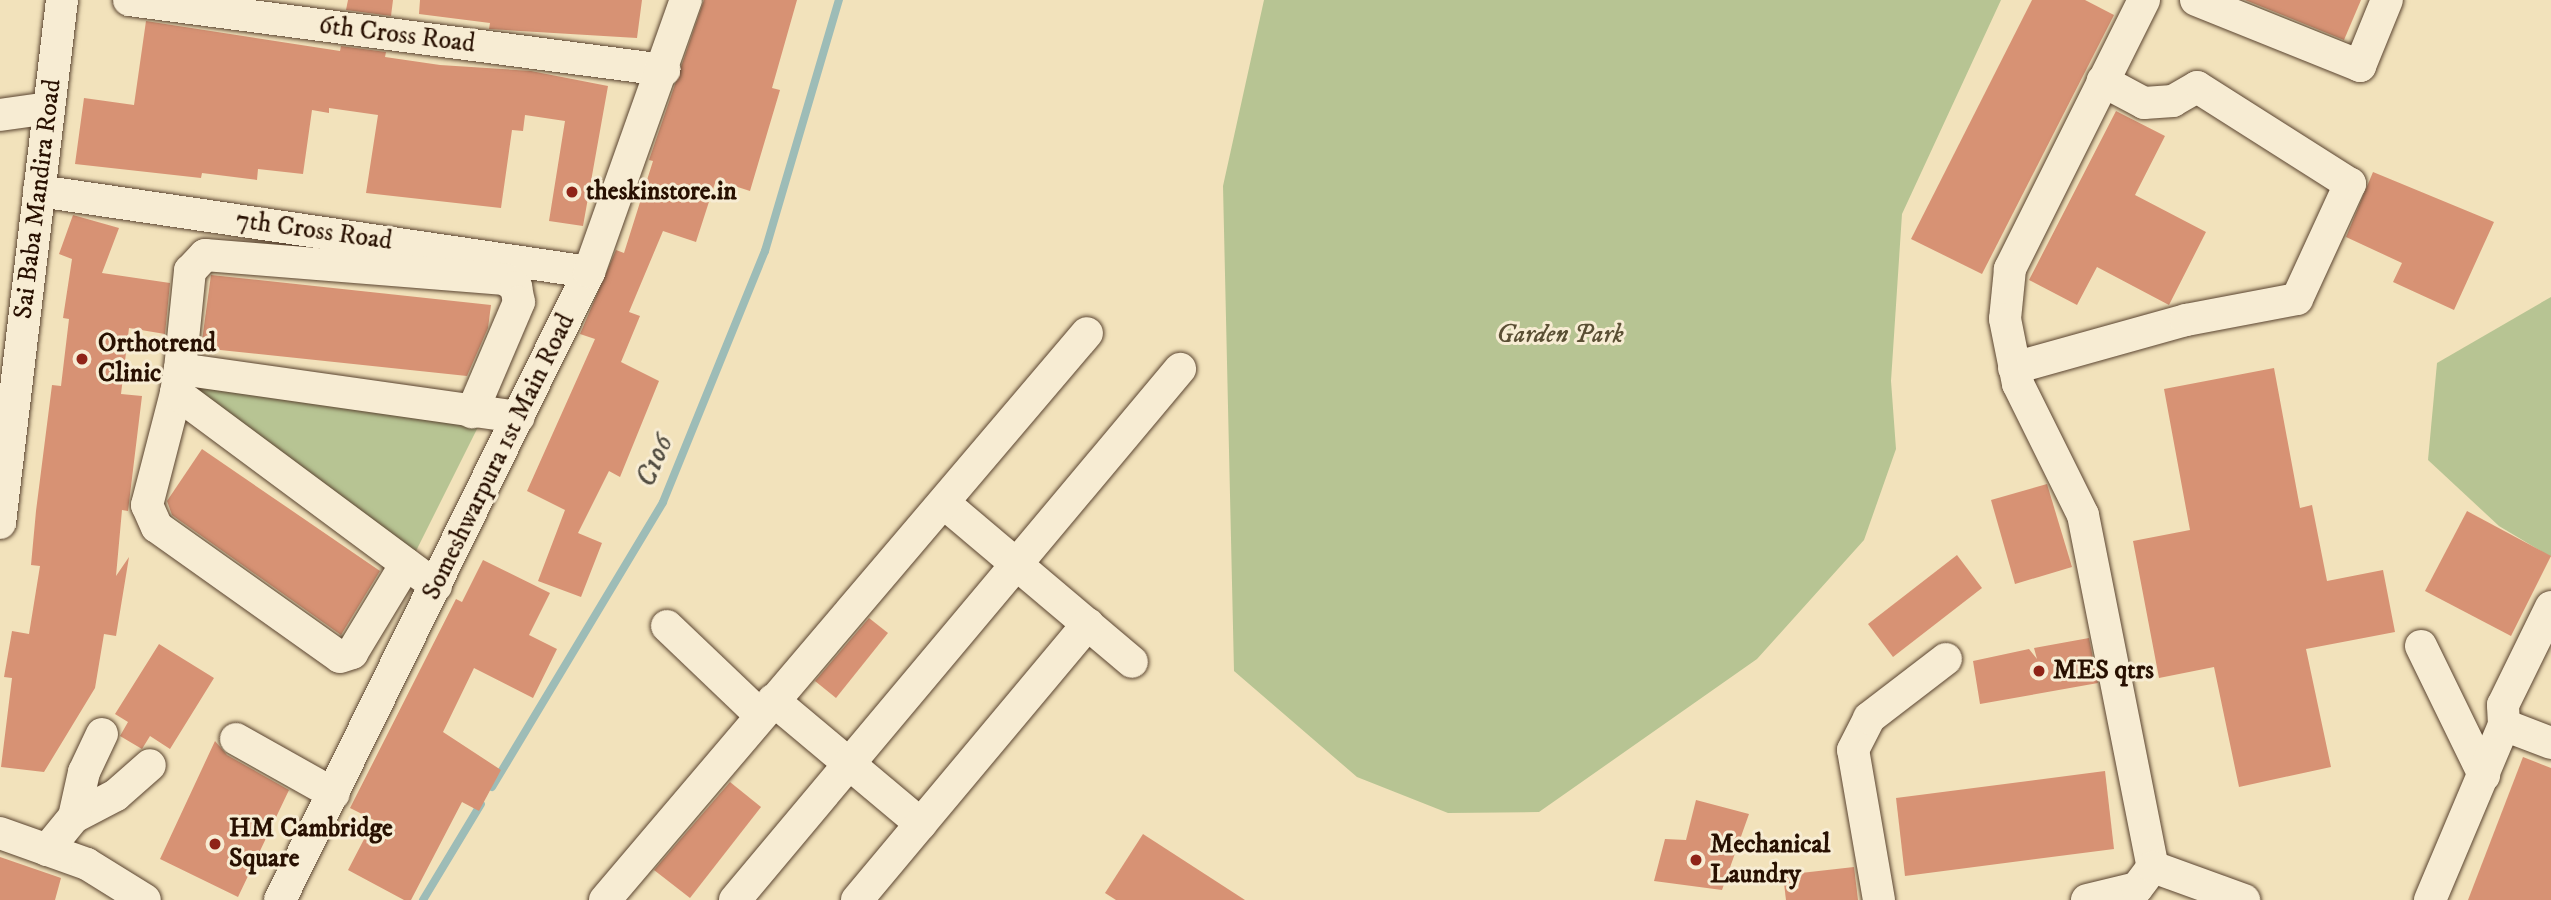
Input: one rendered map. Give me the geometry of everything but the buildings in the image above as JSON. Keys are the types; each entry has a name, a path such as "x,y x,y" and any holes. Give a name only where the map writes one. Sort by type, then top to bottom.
{"street":[{"name":"Sai Baba Mandira Road","path":"0,523 62,0"},
{"name":"6th Cross Road","path":"129,0 664,70"},
{"name":"Someshwarpura 1st Main Road","path":"280,900 589,272 664,70 685,0"},
{"path":"2144,0 2010,268 2005,319 2014,368 2083,515 2154,867"},
{"path":"2196,0 2360,66 2387,0"},
{"path":"2014,368 2186,320 2297,299 2350,184 2197,87 2173,101 2144,103 2103,81"},
{"path":"0,115 49,108"},
{"name":"7th Cross Road","path":"39,191 589,272"},
{"path":"406,564 352,653 340,657 157,527 147,505 178,381 190,271 205,255 505,279 516,288 519,302 472,412"},
{"path":"605,900 1087,333"},
{"path":"735,900 1180,369"},
{"path":"178,381 519,417"},
{"path":"178,381 436,586"},
{"path":"944,503 1132,662"},
{"path":"2430,900 2504,725 2503,705 2551,607"},
{"path":"857,900 1088,624"},
{"path":"667,626 766,708 849,764 921,824"},
{"path":"2421,646 2484,775"},
{"path":"1879,900 1853,750 1869,718 1947,659"},
{"path":"2504,725 2551,743"},
{"path":"74,817 84,772 102,734"},
{"path":"236,739 334,794"},
{"path":"47,850 74,817 116,795 150,765"},
{"path":"0,833 87,864 145,900"},
{"path":"2090,900 2137,888 2154,867"},
{"path":"2154,867 2244,900"}],"green space":[{"name":"Garden Park","path":"1264,0 2001,0 1902,214 1891,381 1896,449 1864,540 1757,659 1539,812 1448,813 1357,777 1234,671 1223,186"},
{"path":"2551,297 2551,557 2499,526 2428,460 2437,363"},
{"path":"186,385 481,421 415,553"}],"waterway":[{"name":"C106","path":"492,787 663,502 765,251 839,0"},
{"name":"C106","path":"423,900 481,804"}],"place":[{"name":"theskinstore.in","path":"572,192"},
{"name":"Orthotrend Clinic","path":"82,359"},
{"name":"MES qtrs","path":"2039,671"},
{"name":"HM Cambridge Square","path":"215,844"},
{"name":"Mechanical Laundry","path":"1696,860"}]}
